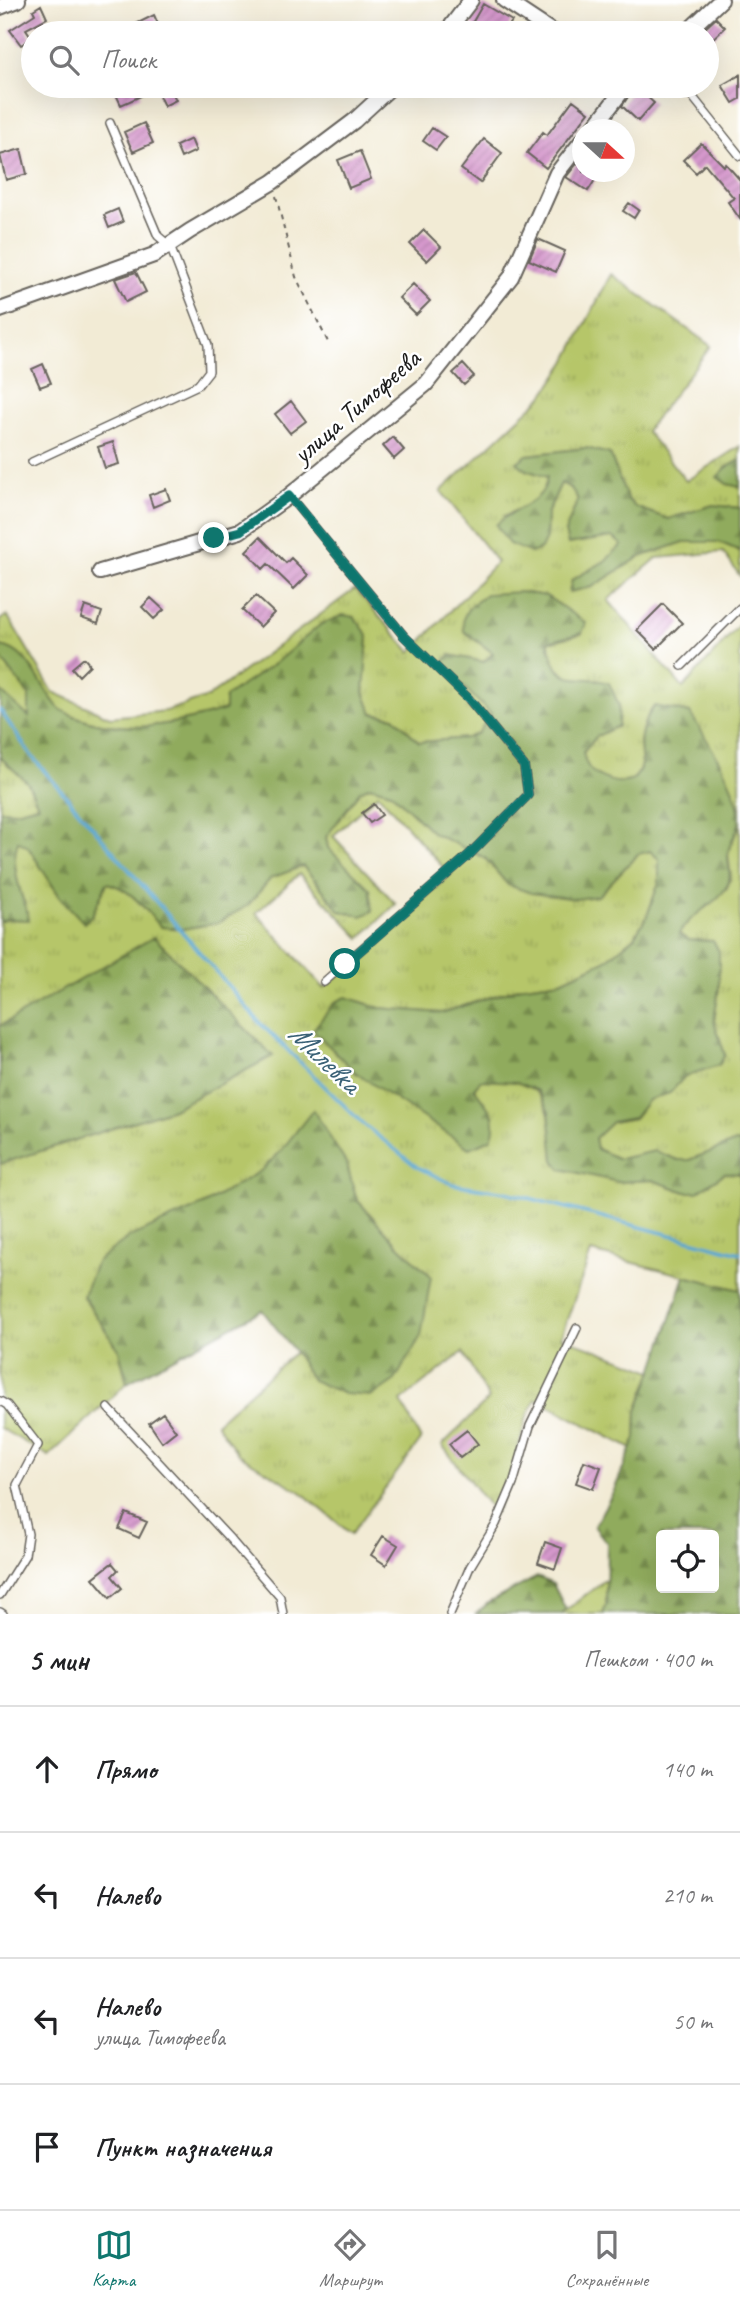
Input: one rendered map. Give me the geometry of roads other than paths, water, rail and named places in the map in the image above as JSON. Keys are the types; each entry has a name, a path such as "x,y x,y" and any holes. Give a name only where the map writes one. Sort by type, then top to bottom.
{"street":[{"path":"0,7 18,0"},
{"path":"455,21 471,0"},
{"path":"505,0 536,21"},
{"path":"699,21 721,0"},
{"path":"0,310 154,255 273,182 354,121 379,98"},
{"path":"600,119 617,98"},
{"name":"улица Тимофеева","path":"100,572 240,531 289,496 426,384 511,277 558,173 572,155"}],"lane":[{"path":"694,98 740,156"},
{"path":"32,462 198,385 209,371 208,345 170,246 158,236 110,123"},
{"path":"289,496 404,636 468,698 524,766 528,795 469,855 324,982"},
{"path":"682,666 740,607"},
{"path":"450,1614 470,1567 500,1514 513,1484 530,1426 577,1328"},
{"path":"0,1401 7,1405 38,1445 17,1485 28,1534 25,1555 0,1595"},
{"path":"108,1408 272,1587 280,1597 283,1614"}],"waterway":[{"name":"Милевка","path":"0,710 30,754 260,1023 362,1123 417,1167 452,1184 506,1192 740,1253"}]}
